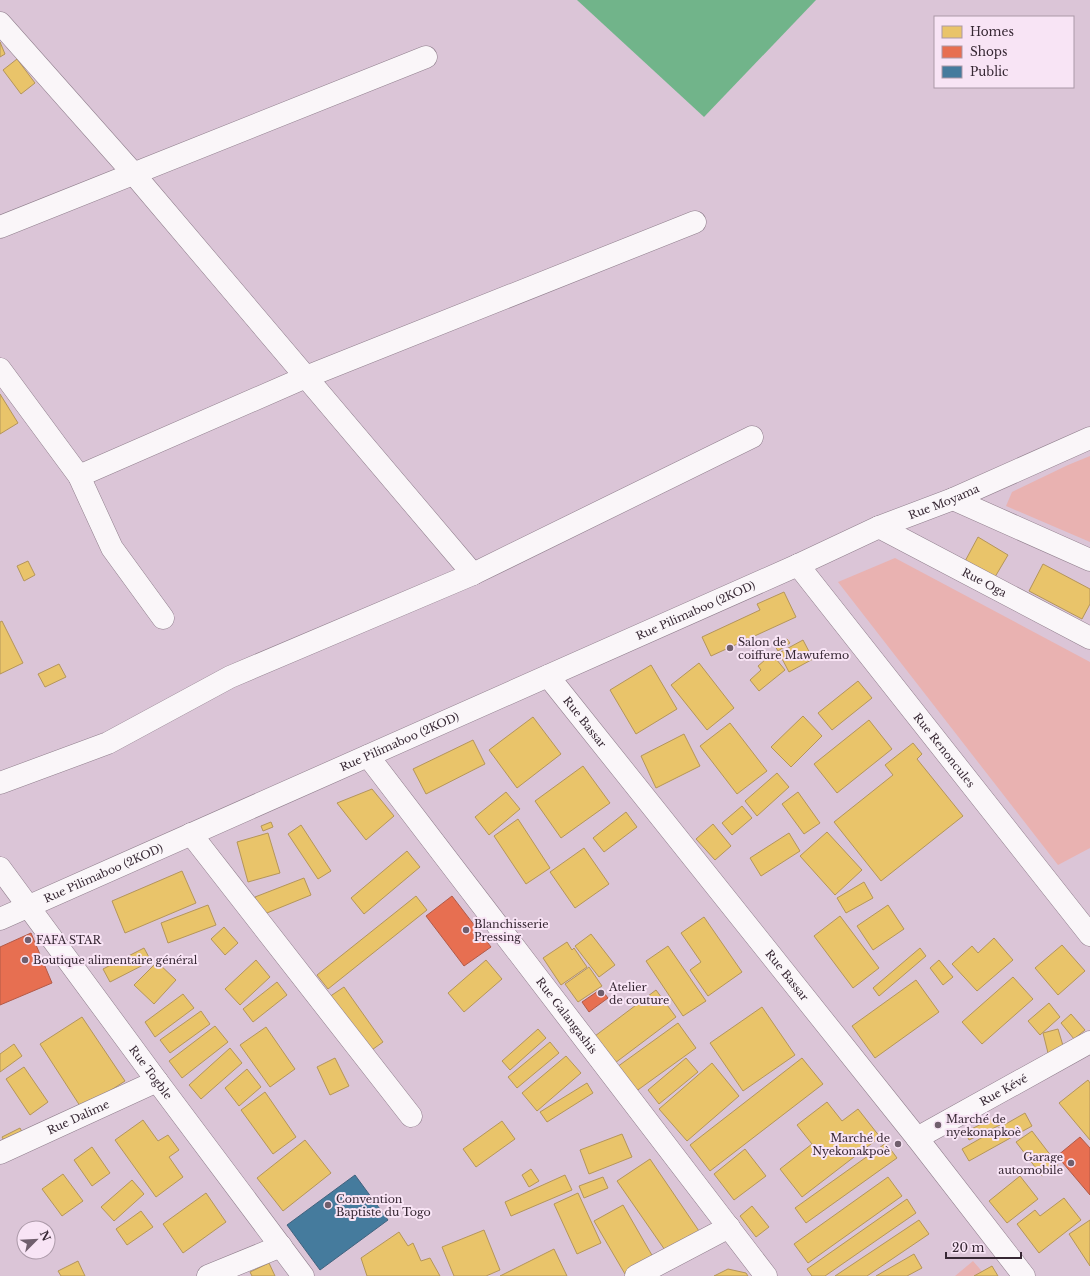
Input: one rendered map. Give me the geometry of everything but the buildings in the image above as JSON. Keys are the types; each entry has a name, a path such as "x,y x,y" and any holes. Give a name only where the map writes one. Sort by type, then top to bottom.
{"street":[{"path":"0,23 133,173 473,574"},
{"path":"0,227 426,57"},
{"path":"79,476 306,377 695,222"},
{"path":"0,369 79,476 112,548 163,618"},
{"path":"0,783 108,743 230,677 473,574 752,437"},
{"name":"Rue Moyama","path":"798,565 879,528 953,499 1090,438"},
{"path":"953,499 1090,560"},
{"name":"Rue Oga","path":"879,528 1090,638"},
{"name":"Rue Pilimaboo (2KOD)","path":"0,919 798,565"},
{"name":"Rue Renoncules","path":"798,565 1090,935"},
{"name":"Rue Bassar","path":"548,676 917,1138 1024,1276"},
{"name":"Rue Galangashis","path":"368,756 766,1276"},
{"path":"191,834 411,1116"},
{"name":"Rue Togble","path":"0,868 303,1276"},
{"name":"Rue Kévé","path":"917,1138 1090,1042"},
{"name":"Rue Dalime","path":"0,1153 157,1081"},
{"path":"636,1276 729,1227"},
{"path":"208,1276 281,1246"}],"shaded area":[{"path":"577,0 816,0 704,117"},
{"path":"1090,456 1090,542 1006,506 1012,492"},
{"path":"895,558 1090,662 1090,848 1058,865 838,582"},
{"path":"973,1261 986,1276 955,1276"}],"place":[{"name":"Salon de coiffure Mawufemo","path":"730,648"},
{"name":"Blanchisserie Pressing","path":"466,930"},
{"name":"FAFA STAR","path":"28,940"},
{"name":"Boutique alimentaire général","path":"25,960"},
{"name":"Atelier de couture","path":"601,993"},
{"name":"Marché de nyekonapkoè","path":"938,1125"},
{"name":"Marché de Nyekonakpoè","path":"898,1144"},
{"name":"Garage automobile","path":"1071,1163"},
{"name":"Convention Baptiste du Togo","path":"328,1205"}]}
